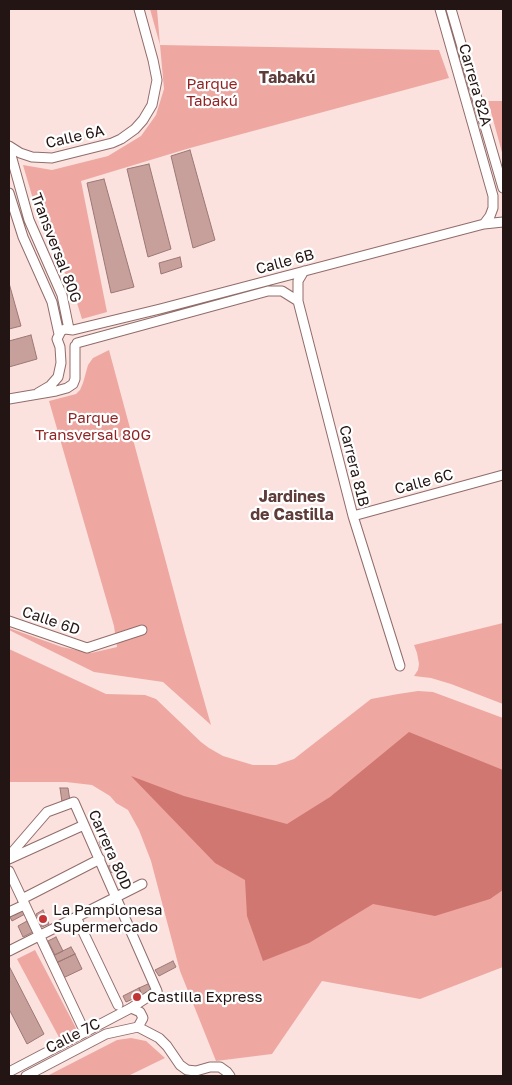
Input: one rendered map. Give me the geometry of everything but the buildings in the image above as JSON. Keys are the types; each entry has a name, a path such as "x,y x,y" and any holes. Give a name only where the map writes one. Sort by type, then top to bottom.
{"street":[{"name":"Calle 6A","path":"9,147 20,153 41,158 64,156 121,139 135,129 152,105 156,72 139,9"},
{"name":"Carrera 82A","path":"440,9 493,196 494,208 484,224"},
{"name":"Carrera 82A","path":"451,9 503,188"},
{"name":"Transversal 80G","path":"9,147 29,220 62,295 71,330"},
{"name":"Transversal 80G","path":"9,194 23,237 52,302 58,334"},
{"name":"Calle 6B","path":"71,330 484,224 503,222"},
{"name":"Carrera 81B","path":"304,271 298,281 298,301 353,516 400,666"},
{"name":"Calle 6B","path":"76,345 268,291 282,291 298,301"},
{"path":"9,399 67,388 72,384 75,379 78,336 71,330 61,331 58,334 61,363 58,377 38,393"},
{"path":"60,347 70,350 76,345"},
{"name":"Calle 6C","path":"353,516 503,475"},
{"name":"Calle 6D","path":"9,621 87,648 142,630"},
{"name":"Carrera 80D","path":"9,857 47,812 74,802 157,991"},
{"path":"9,857 84,825"},
{"path":"9,912 23,902 100,859"},
{"path":"9,874 82,1026"},
{"path":"9,951 142,884"},
{"path":"76,917 118,1005"},
{"name":"Calle 7C","path":"9,1072 131,1008 157,991"},
{"path":"131,1008 140,1012 143,1018 138,1027 159,1038 180,1065 187,1070 196,1071 210,1067 220,1067 230,1076"},
{"name":"Calle 7C","path":"26,1076 106,1034 138,1027"}],"green space":[{"path":"150,9 157,9 160,45"},
{"name":"Parque Tabakú","path":"160,45 439,50 449,78 190,148 81,181 107,312 82,319 72,287 40,223 23,165 52,170 108,156 141,136 156,115 164,89"},
{"path":"488,101 503,101 503,156"},
{"name":"Parque Transversal 80G","path":"109,350 211,725 163,682 94,672 9,630 9,628 62,647 91,653 117,647 114,626 49,401 76,394 80,390 88,365 93,358"},
{"path":"503,623 503,704 451,684 431,678 414,676 419,664 414,645"},
{"path":"9,649 106,694 145,695 156,699 209,748 223,756 253,765 276,765 294,759 371,699 418,691 433,692 503,718 503,967 420,999 322,981 272,1054 216,1061 180,971 151,861 139,830 128,810 92,785 66,782 9,782"},
{"path":"35,950 78,1032 61,1041 17,959"},
{"path":"131,1038 146,1041 165,1058 128,1076 47,1076 117,1040"}],"shaded area":[{"path":"409,732 503,770 503,890 490,899 435,916 373,904 309,943 263,961 247,916 245,880 215,863 131,776 184,796 287,824 330,797"}],"place":[{"name":"La Pamplonesa Supermercado","path":"43,919"},
{"name":"Castilla Express","path":"137,997"}],"district":[{"name":"Tabakú","path":"287,78"},
{"name":"Jardines de Castilla","path":"292,506"}]}
